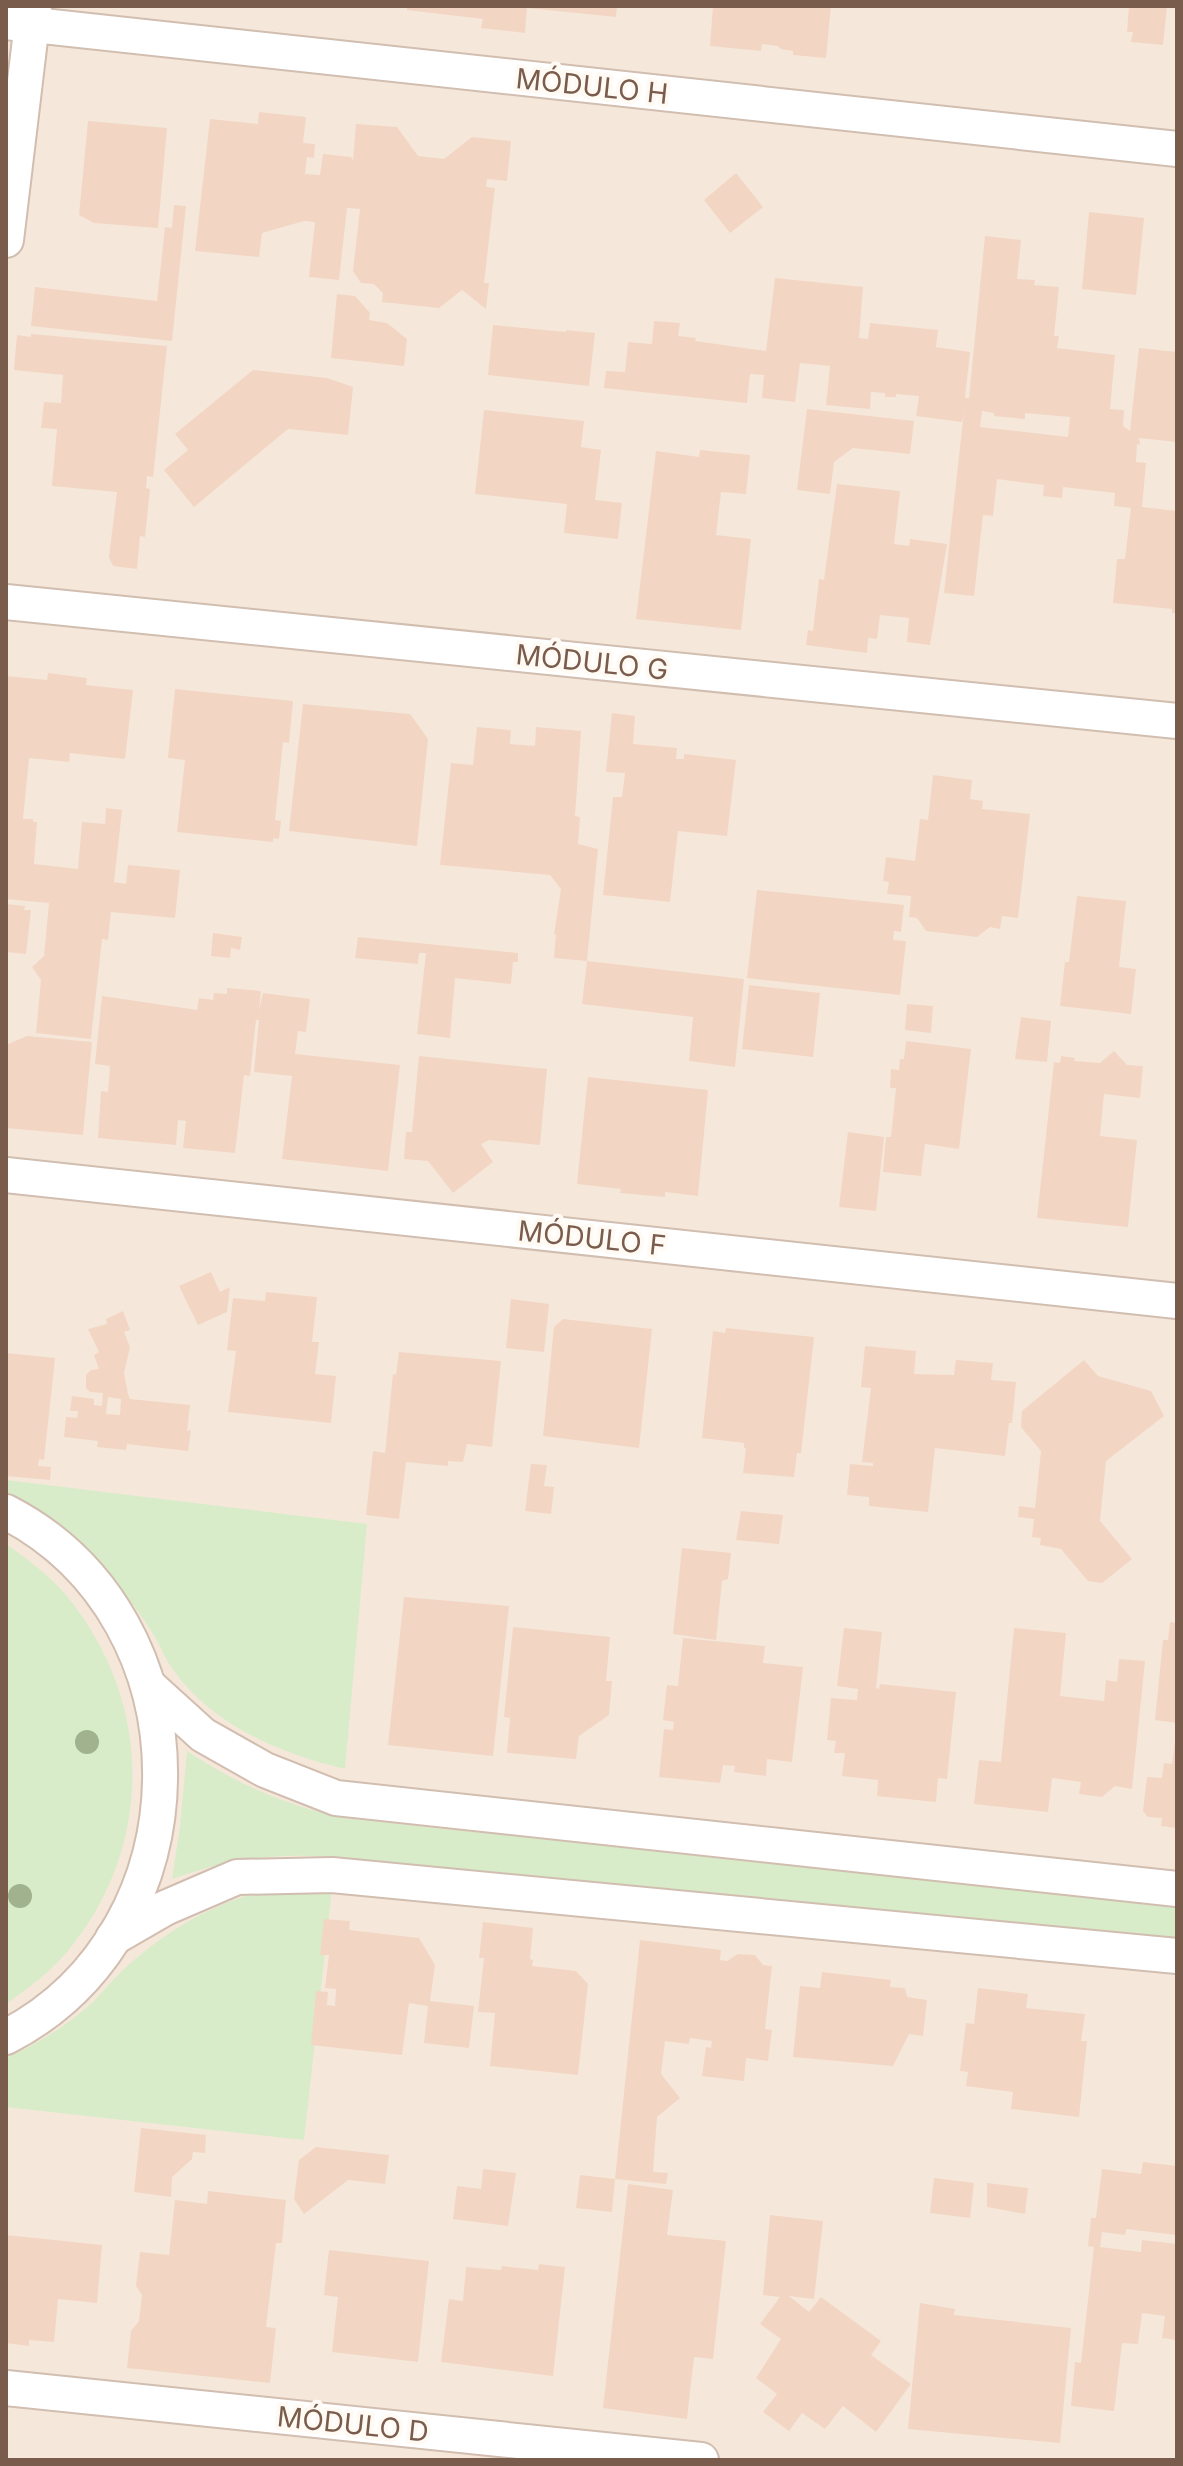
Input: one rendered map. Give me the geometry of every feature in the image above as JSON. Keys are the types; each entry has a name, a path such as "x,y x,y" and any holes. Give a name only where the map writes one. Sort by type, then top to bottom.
{"street":[{"name":"MÓDULO H","path":"24,18 1177,149"},
{"path":"6,240 24,18"},
{"name":"MÓDULO G","path":"6,602 1177,721"},
{"name":"MÓDULO F","path":"6,1175 1177,1301"},
{"path":"6,1512 55,1544 85,1574 112,1608 133,1645 149,1686 159,1728 162,1770 160,1813 150,1857 135,1899 113,1938 86,1974 54,2005 6,2037"},
{"path":"149,1686 203,1735 265,1770 336,1798 1177,1889"},
{"path":"113,1938 165,1908 237,1877 332,1875 1177,1956"},
{"name":"MÓDULO D","path":"6,2388 701,2460"}],"shaded area":[{"path":"6,6 1177,6 1177,2460 6,2460"}],"green space":[{"path":"6,1480 367,1524 345,1769 273,1746 250,1735 209,1707 174,1671 139,1613 107,1572 50,1519 6,1492"},
{"path":"6,1544 38,1568 66,1595 95,1637 116,1681 128,1727 132,1774 128,1821 116,1867 95,1912 66,1953 38,1980 6,2004"},
{"path":"187,1751 262,1792 343,1818 1177,1907 1177,1941 330,1857 250,1859 172,1879"},
{"path":"271,1889 332,1889 304,2140 6,2107 6,2058 41,2040 73,2018 138,1957 173,1931 210,1910"}],"building":[{"path":"407,6 617,6 616,17 527,8 525,33 481,28 483,19 407,10"},
{"path":"713,6 831,6 826,58 793,55 793,51 762,44 761,51 710,46"},
{"path":"1129,6 1167,6 1163,45 1131,42 1133,32 1127,32"},
{"path":"259,112 306,117 303,143 315,144 314,158 307,157 305,174 320,175 323,154 351,157 353,160 356,124 397,127 418,156 444,159 472,137 511,141 507,181 487,179 486,187 495,188 484,283 489,283 486,309 462,290 439,308 382,302 383,293 374,284 361,283 353,271 360,209 347,208 339,280 309,277 315,222 304,221 262,233 259,257 195,251 210,119 258,124"},
{"path":"88,121 167,128 158,228 94,223 79,215"},
{"path":"736,173 763,207 730,233 704,200"},
{"path":"174,205 186,206 172,341 31,326 35,287 157,301 165,227 172,228"},
{"path":"1089,212 1144,218 1136,295 1082,289"},
{"path":"985,236 1021,240 1017,279 1035,280 1034,285 1059,287 1054,336 1059,336 1057,348 1115,355 1110,409 1124,410 1123,426 1130,431 1139,348 1177,352 1177,442 1139,438 1136,462 1146,463 1142,507 1177,511 1177,613 1172,613 1172,609 1113,603 1117,559 1125,559 1131,508 1114,506 1115,493 1063,487 1062,498 1043,496 1044,485 997,479 993,516 983,515 974,596 944,593 964,411 962,422 916,416 919,396 896,394 896,397 885,397 885,393 871,392 870,409 826,405 830,366 800,363 795,402 762,398 764,375 750,374 747,403 604,388 606,371 625,372 628,342 652,344 654,321 680,323 678,336 696,338 695,341 766,351 775,278 863,287 859,338 868,339 870,323 938,330 936,347 970,352 965,398 969,398","holes":["982,411 994,413 994,416 1025,419 1025,413 1070,417 1068,437 980,427"]},
{"path":"337,294 355,296 370,313 369,320 387,323 407,339 404,366 331,358"},
{"path":"493,325 595,333 589,386 488,375"},
{"path":"31,334 167,346 153,477 147,476 146,488 150,489 145,537 140,536 137,569 113,566 109,557 117,492 52,486 57,429 41,428 44,402 61,403 63,375 14,370 17,335 31,337"},
{"path":"253,370 327,378 353,387 348,435 288,429 194,507 164,470 188,450 175,434"},
{"path":"807,409 914,421 910,454 853,448 834,462 830,494 797,490"},
{"path":"484,410 584,421 581,447 601,450 595,500 622,503 618,539 564,533 567,504 475,494"},
{"path":"700,450 750,455 746,494 721,492 716,535 751,539 741,630 636,619 656,451 699,457"},
{"path":"837,484 900,491 894,544 909,546 910,539 947,544 930,645 907,642 909,618 880,615 877,639 868,638 867,653 806,645 808,630 813,631 819,579 824,580"},
{"path":"48,673 87,678 86,685 133,690 125,759 70,753 69,762 29,758 23,819 37,822 34,864 78,869 82,822 105,824 106,808 122,810 114,882 126,884 128,865 180,870 175,918 111,912 108,940 102,939 91,1039 36,1033 41,980 32,967 44,956 49,903 6,899 6,676 47,680"},
{"path":"175,689 293,701 289,743 283,742 275,820 281,821 279,839 273,838 273,842 177,832 185,760 168,758"},
{"path":"303,704 410,714 428,739 417,846 289,831"},
{"path":"612,713 635,716 633,744 677,748 676,759 684,759 684,754 736,760 727,836 678,831 670,902 603,895 613,797 622,797 625,773 606,772"},
{"path":"477,727 511,730 510,744 535,746 536,727 581,731 575,816 580,817 578,844 598,849 587,961 554,958 561,889 550,875 440,865 451,763 473,765"},
{"path":"933,775 972,780 970,799 983,801 982,809 1030,814 1018,918 1002,916 1000,929 990,927 977,937 926,931 917,918 909,917 911,896 887,894 889,882 883,881 886,857 915,861 920,819 928,820"},
{"path":"757,890 904,905 901,932 894,931 893,940 906,941 900,995 747,978"},
{"path":"1077,896 1126,901 1119,967 1136,969 1131,1014 1060,1006"},
{"path":"6,904 25,906 24,910 31,910 26,954 6,952"},
{"path":"213,933 242,937 240,950 231,948 230,958 211,956"},
{"path":"358,937 518,953 518,962 513,962 511,984 455,978 450,1038 417,1034 426,953 419,953 418,964 355,958"},
{"path":"587,961 744,979 735,1067 689,1061 693,1017 582,1004"},
{"path":"749,985 820,993 813,1057 742,1049"},
{"path":"227,988 261,991 259,1011 263,993 310,999 306,1032 298,1031 295,1054 400,1065 388,1171 282,1159 292,1076 254,1072 259,1020 256,1020 250,1076 244,1075 235,1153 183,1148 186,1121 178,1120 176,1145 98,1138 101,1091 108,1092 110,1066 95,1064 102,996 197,1010 199,998 213,1000 214,993 227,994"},
{"path":"907,1004 933,1006 931,1033 905,1030"},
{"path":"1021,1017 1051,1021 1047,1062 1015,1059"},
{"path":"27,1036 92,1042 83,1135 6,1128 6,1045"},
{"path":"906,1041 971,1049 959,1149 925,1144 921,1176 883,1172 886,1137 891,1137 896,1088 890,1088 891,1069 899,1070"},
{"path":"1114,1051 1127,1065 1143,1066 1140,1098 1104,1094 1100,1136 1137,1140 1128,1227 1037,1218 1054,1062 1060,1063 1061,1056 1075,1058 1074,1061 1100,1063"},
{"path":"419,1056 547,1069 540,1145 489,1140 481,1144 493,1162 453,1193 428,1161 404,1159 406,1132 412,1132"},
{"path":"588,1077 708,1090 698,1196 665,1192 665,1197 620,1193 621,1189 577,1184"},
{"path":"848,1132 884,1137 876,1211 839,1207"},
{"path":"211,1272 220,1292 230,1287 227,1312 198,1325 179,1286"},
{"path":"266,1292 317,1297 312,1342 319,1342 315,1374 336,1376 331,1423 228,1412 236,1351 227,1350 233,1298 265,1301"},
{"path":"511,1299 549,1304 544,1352 506,1348"},
{"path":"123,1311 130,1330 124,1332 130,1347 124,1373 130,1399 190,1405 188,1451 127,1444 126,1450 97,1447 98,1441 64,1437 66,1417 77,1418 78,1411 70,1411 72,1396 94,1399 94,1405 102,1406 103,1393 90,1392 86,1388 86,1375 91,1370 99,1369 94,1355 99,1352 88,1329 107,1324 106,1319","holes":["108,1397 121,1399 120,1415 106,1414"]},
{"path":"563,1319 652,1329 639,1448 543,1436 554,1327"},
{"path":"726,1328 814,1337 801,1453 797,1453 794,1477 743,1473 744,1443 702,1438 713,1331 725,1333"},
{"path":"865,1346 916,1351 914,1374 954,1375 956,1360 993,1363 991,1380 1016,1382 1005,1456 935,1448 928,1512 869,1506 869,1497 847,1495 850,1464 873,1466 873,1463 862,1462 871,1388 861,1387"},
{"path":"399,1352 501,1361 492,1447 467,1444 463,1462 448,1461 448,1466 406,1462 399,1519 366,1515 373,1451 385,1453 393,1374 396,1375"},
{"path":"6,1353 55,1358 44,1460 39,1459 38,1466 51,1467 50,1480 6,1476"},
{"path":"1084,1360 1098,1376 1151,1391 1164,1416 1106,1461 1100,1521 1132,1559 1102,1583 1088,1581 1061,1549 1040,1545 1041,1538 1032,1537 1034,1519 1018,1517 1019,1506 1035,1508 1041,1451 1021,1427 1022,1411"},
{"path":"531,1464 547,1465 544,1486 554,1487 551,1514 525,1511"},
{"path":"741,1511 783,1515 779,1544 736,1540"},
{"path":"682,1548 731,1553 728,1579 722,1581 716,1640 673,1634"},
{"path":"404,1597 509,1606 493,1756 388,1745"},
{"path":"1170,1622 1177,1623 1177,1723 1155,1720 1163,1640 1168,1640"},
{"path":"513,1627 610,1637 606,1681 612,1681 609,1715 579,1736 576,1759 507,1753 510,1718 504,1717"},
{"path":"844,1628 882,1632 876,1688 879,1689 880,1684 956,1692 947,1779 938,1778 936,1802 877,1796 878,1780 842,1776 845,1753 834,1753 836,1741 827,1740 831,1698 857,1700 858,1689 837,1686"},
{"path":"1014,1628 1066,1633 1060,1696 1104,1701 1106,1680 1117,1682 1119,1659 1145,1661 1132,1789 1115,1786 1102,1797 1079,1794 1081,1782 1052,1778 1048,1812 974,1804 979,1760 1001,1762"},
{"path":"683,1638 765,1646 763,1663 803,1667 792,1762 767,1759 766,1776 734,1772 735,1766 723,1765 720,1783 659,1777 664,1729 673,1730 674,1722 663,1720 667,1685 678,1686"},
{"path":"1175,1742 1177,1828 1161,1826 1162,1818 1148,1817 1143,1811 1147,1777 1162,1778 1164,1763 1172,1764"},
{"path":"324,1919 350,1921 349,1930 419,1938 435,1965 430,2001 474,2006 469,2048 424,2043 428,2006 409,2003 402,2055 311,2045 316,1991 328,1992 327,2005 335,2006 336,1989 325,1988 329,1955 320,1955"},
{"path":"483,1922 533,1928 532,1966 576,1971 588,1984 578,2075 490,2066 495,2013 478,2012 484,1958 479,1958"},
{"path":"640,1940 721,1950 720,1960 727,1961 738,1954 755,1955 763,1965 772,1966 765,2029 772,2030 768,2061 746,2058 744,2081 702,2076 706,2047 711,2048 712,2041 690,2038 689,2044 665,2041 661,2074 680,2098 657,2117 653,2172 668,2173 666,2184 615,2179"},
{"path":"822,1972 891,1980 890,1987 905,1988 907,1997 927,2000 923,2036 909,2034 893,2066 793,2057 800,1986 820,1988"},
{"path":"978,1988 1028,1994 1026,2008 1085,2014 1081,2041 1087,2041 1079,2117 1011,2109 1013,2092 966,2086 968,2072 960,2071 966,2023 974,2024"},
{"path":"141,2128 206,2135 205,2153 193,2152 192,2159 172,2177 171,2197 134,2192"},
{"path":"316,2147 389,2155 385,2184 348,2180 304,2214 294,2199 299,2160"},
{"path":"1143,2162 1177,2166 1177,2235 1126,2229 1125,2235 1102,2232 1100,2247 1141,2252 1142,2240 1177,2244 1177,2340 1162,2338 1165,2316 1142,2313 1138,2344 1122,2343 1114,2411 1071,2406 1075,2362 1081,2363 1094,2247 1088,2246 1091,2218 1096,2218 1102,2169 1141,2174"},
{"path":"483,2169 516,2173 508,2226 453,2219 457,2186 481,2189"},
{"path":"580,2175 615,2179 612,2212 576,2208"},
{"path":"934,2178 974,2183 970,2218 930,2213"},
{"path":"987,2183 1028,2188 1025,2214 987,2207"},
{"path":"628,2184 673,2190 667,2235 726,2241 713,2359 694,2357 687,2419 603,2408"},
{"path":"208,2191 286,2200 282,2243 276,2243 266,2327 276,2328 270,2383 127,2368 131,2331 139,2321 142,2295 136,2286 140,2252 169,2255 175,2200 207,2204"},
{"path":"770,2215 823,2221 814,2299 789,2296 809,2312 821,2297 881,2341 871,2355 911,2384 876,2432 843,2406 825,2429 802,2413 789,2431 763,2412 777,2394 756,2378 781,2339 760,2324 780,2297 763,2295"},
{"path":"6,2235 102,2245 97,2303 58,2299 54,2342 29,2340 29,2346 6,2343"},
{"path":"329,2250 429,2261 418,2362 332,2352 338,2297 324,2295"},
{"path":"539,2264 565,2267 553,2376 441,2362 449,2299 463,2301 466,2267 501,2270 502,2266 538,2270"},
{"path":"920,2303 955,2309 954,2315 1071,2328 1060,2443 908,2429"}]}
